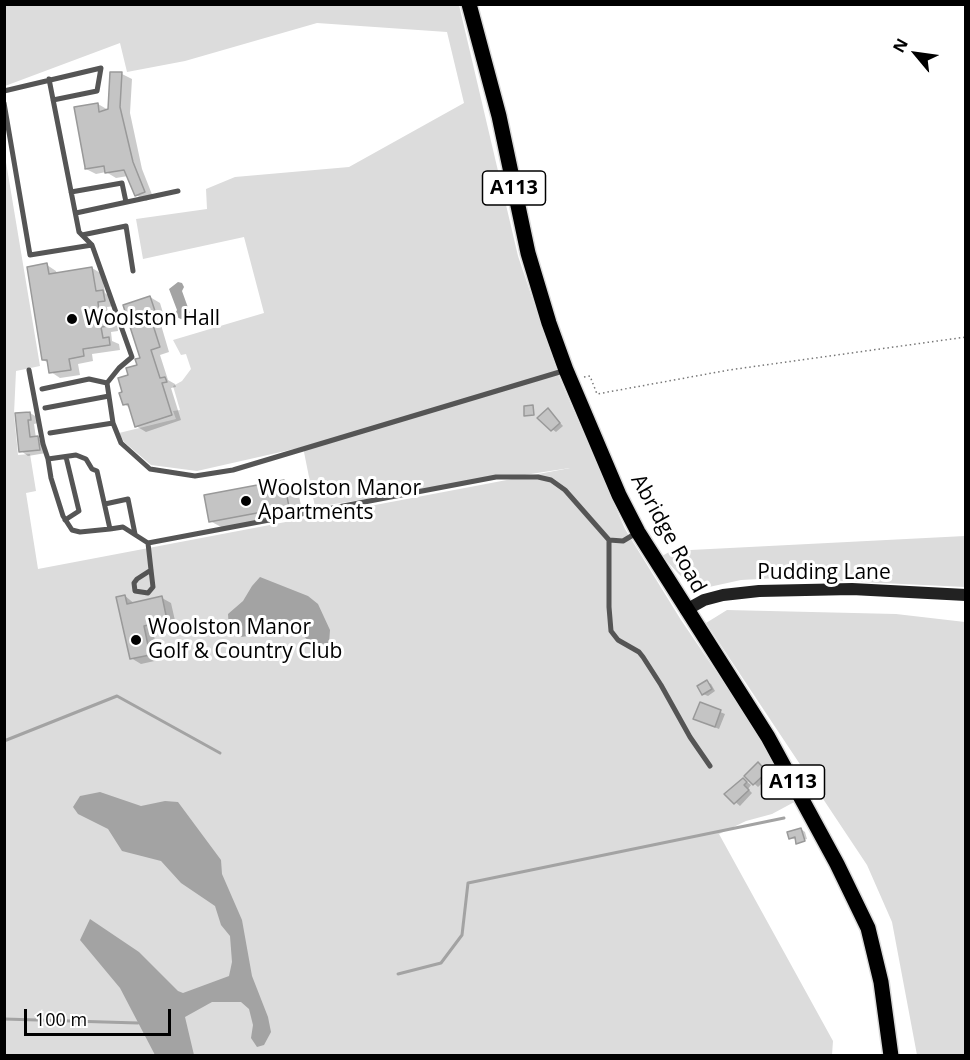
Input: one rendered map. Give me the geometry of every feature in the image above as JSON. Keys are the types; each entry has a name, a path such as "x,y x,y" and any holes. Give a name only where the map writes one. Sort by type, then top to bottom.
{"main road":[{"name":"Abridge Road","path":"468,4 499,117 528,253 567,374 619,495 638,532 768,737 837,864 868,928 881,982 891,1056"}],"street":[{"name":"Pudding Lane","path":"686,610 704,600 723,595 759,591 852,589 966,596"}],"lane":[{"path":"4,91 101,68 97,91 53,100"},
{"path":"48,79 81,235 92,245 132,357 107,382 112,423 121,443 150,469 195,476 233,470 567,374"},
{"path":"4,103 30,255 92,245"},
{"path":"71,192 122,183 126,202"},
{"path":"76,213 178,191"},
{"path":"81,235 126,226 133,272"},
{"path":"29,370 51,478 65,520 72,530 80,532 123,527 148,543 496,477 525,476 551,480 566,490 609,540 611,631 618,640 639,652 643,657 690,737 710,766"},
{"path":"42,389 89,379 107,382"},
{"path":"45,408 109,396"},
{"path":"50,433 112,423"},
{"path":"48,459 82,456 87,459 92,470 97,471 110,529"},
{"path":"65,520 79,511 66,457"},
{"path":"105,504 128,499 135,534"},
{"path":"609,540 623,541 638,532"},
{"path":"148,543 153,587 148,593 139,594 134,589 134,583 151,570"}],"path":[{"path":"567,374 590,376 597,394 729,370 966,337"}],"shaded area":[{"name":"Woolston Manor Golf & Country Club","path":"5,5 459,5 518,256 559,377 625,529 681,620 762,739 798,800 772,814 746,821 719,834 833,1041 832,1055 5,1055 4,150 40,366 16,371 14,414 18,455 30,454 36,491 26,493 38,569 570,468 315,507 303,447 197,471 151,465 124,442 119,433 176,419 173,411 180,410 173,386 182,381 191,369 186,354 181,355 173,340 264,313 244,237 143,259 136,219 207,209 206,189 235,177 349,167 464,103 447,32 317,23 185,61 127,72 120,43 5,86"},
{"path":"178,282 184,287 182,291 191,316 181,319 174,316 177,310 169,289"},
{"path":"965,536 965,587 778,578 741,580 709,587 691,587 662,556 671,551"},
{"path":"260,577 308,596 318,604 330,630 329,644 321,647 310,643 304,636 267,630 241,637 229,630 228,614 243,601"},
{"path":"727,610 896,614 965,622 965,1055 917,1055 892,922 867,865 706,623"},
{"path":"100,792 141,806 165,801 178,802 221,860 222,874 242,920 252,976 268,1017 271,1032 264,1045 257,1047 251,1038 253,1025 249,1009 241,1002 212,1002 185,1017 194,1055 155,1055 120,988 80,940 90,919 139,952 178,991 183,993 229,976 232,962 230,936 221,925 215,906 181,883 161,861 122,851 108,829 78,814 73,807 80,796"}],"building":[{"path":"110,72 122,72 120,107 133,162 145,192 135,196 124,170 105,173 104,166 85,169 74,107 98,103 99,112 108,109"},
{"name":"Woolston Hall","path":"47,263 49,274 92,267 96,291 103,290 105,301 98,302 99,312 106,311 109,326 101,327 103,338 109,337 110,345 83,349 84,356 69,359 71,370 49,373 47,360 42,360 27,267"},
{"path":"150,296 155,311 150,313 154,323 157,323 153,325 160,347 151,350 160,378 165,377 167,382 162,383 172,415 135,427 128,404 123,405 119,393 122,392 118,378 128,375 126,368 137,365 135,359 140,358 123,305"},
{"path":"533,405 534,415 524,416 524,406"},
{"path":"548,408 560,423 551,431 537,418"},
{"path":"30,412 31,420 28,420 30,437 38,436 40,450 19,452 15,413"},
{"name":"Woolston Manor Apartments","path":"284,480 289,507 209,522 204,495"},
{"name":"Woolston Manor Golf & Country Club","path":"125,595 127,604 162,596 167,620 144,626 150,655 130,659 116,597"},
{"path":"707,680 712,689 702,695 697,686"},
{"path":"700,702 721,710 715,727 693,719"},
{"path":"758,762 767,772 753,785 744,776"},
{"path":"743,778 747,782 744,785 749,790 734,804 724,794"},
{"path":"801,828 805,841 796,844 795,837 789,839 787,832"}],"waterway":[{"path":"4,741 117,696 220,753"},
{"path":"398,974 441,963 462,935 468,883 784,818"},
{"path":"4,1019 138,1023"}],"place":[{"name":"Woolston Hall","path":"72,319"},
{"name":"Woolston Manor Apartments","path":"246,501"},
{"name":"Woolston Manor Golf & Country Club","path":"136,640"}]}
